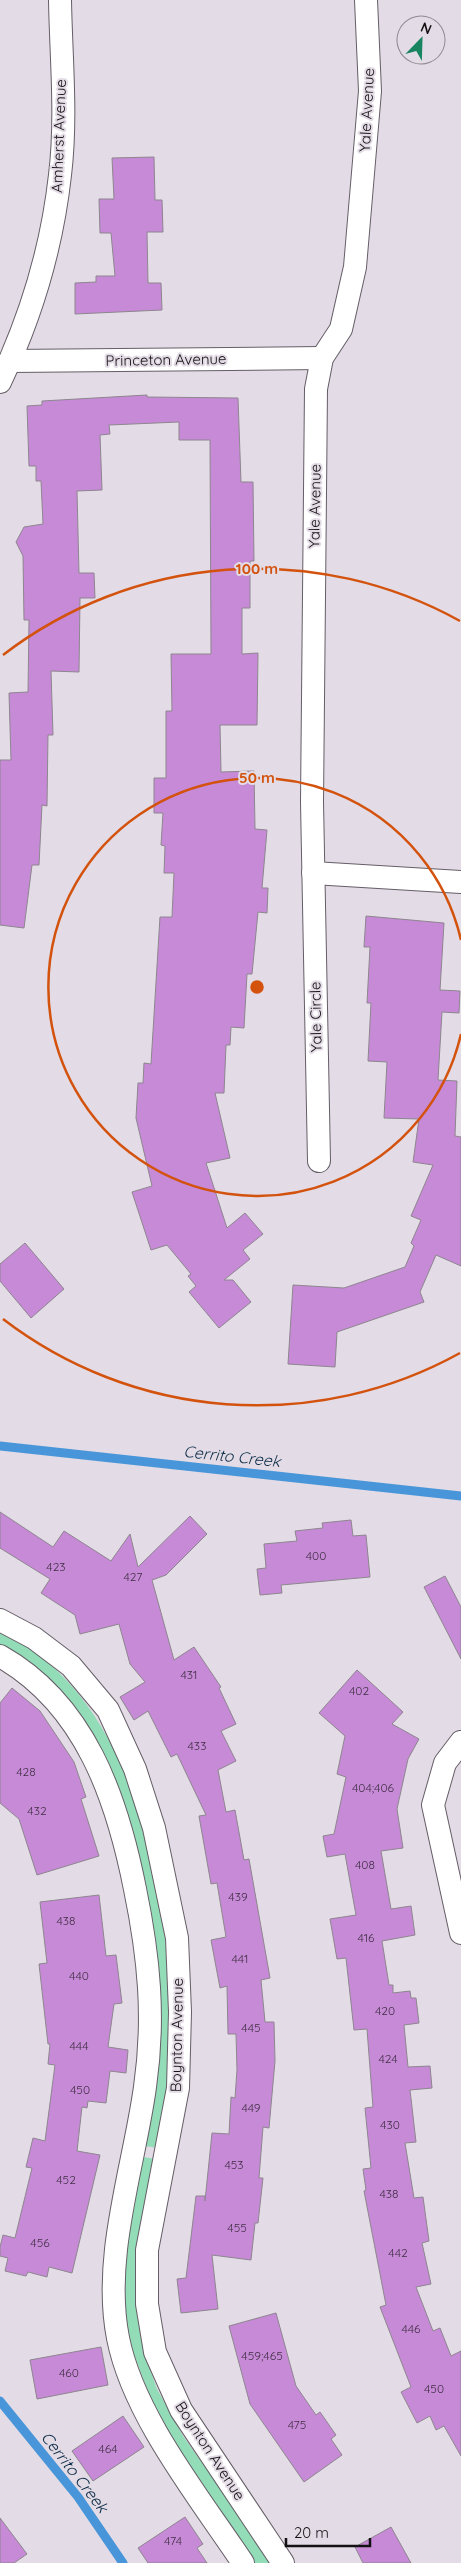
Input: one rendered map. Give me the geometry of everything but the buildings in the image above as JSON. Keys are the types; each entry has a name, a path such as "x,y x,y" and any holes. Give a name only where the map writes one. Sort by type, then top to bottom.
{"street":[{"name":"Amherst Avenue","path":"0,382 10,361 44,264 60,174 63,109 60,0"},
{"name":"Yale Avenue","path":"313,873 316,389 322,358 341,329 356,267 370,91 366,0"},
{"name":"Princeton Avenue","path":"10,361 322,358"},
{"path":"313,873 461,882"},
{"name":"Yale Circle","path":"313,873 319,1161"},
{"name":"Boynton Avenue","path":"0,1620 34,1638 71,1666 108,1710 135,1769 154,1828 176,1938 180,2012 178,2088 147,2250 147,2304 155,2352 181,2410 283,2563"},
{"name":"Boynton Avenue","path":"0,1656 18,1666 53,1698 88,1746 114,1802 128,1851 146,1943 152,2011 144,2094 115,2258 118,2337 126,2365 151,2424 243,2563"},
{"path":"461,1742 445,1763 433,1805 461,1933"}],"green space":[{"path":"0,1628 44,1659 68,1682 96,1719 120,1762 138,1809 152,1859 161,1911 170,2012 170,2058 167,2092 158,2148 145,2146 153,2094 129,1828 31,1666 0,1644"},
{"path":"143,2157 156,2159 136,2273 137,2315 145,2355 157,2389 183,2436 273,2563 253,2563 160,2423 126,2334 124,2256"}],"waterway":[{"name":"Cerrito Creek","path":"0,1446 461,1496"},
{"name":"Cerrito Creek","path":"0,2401 78,2497 123,2563"}]}
